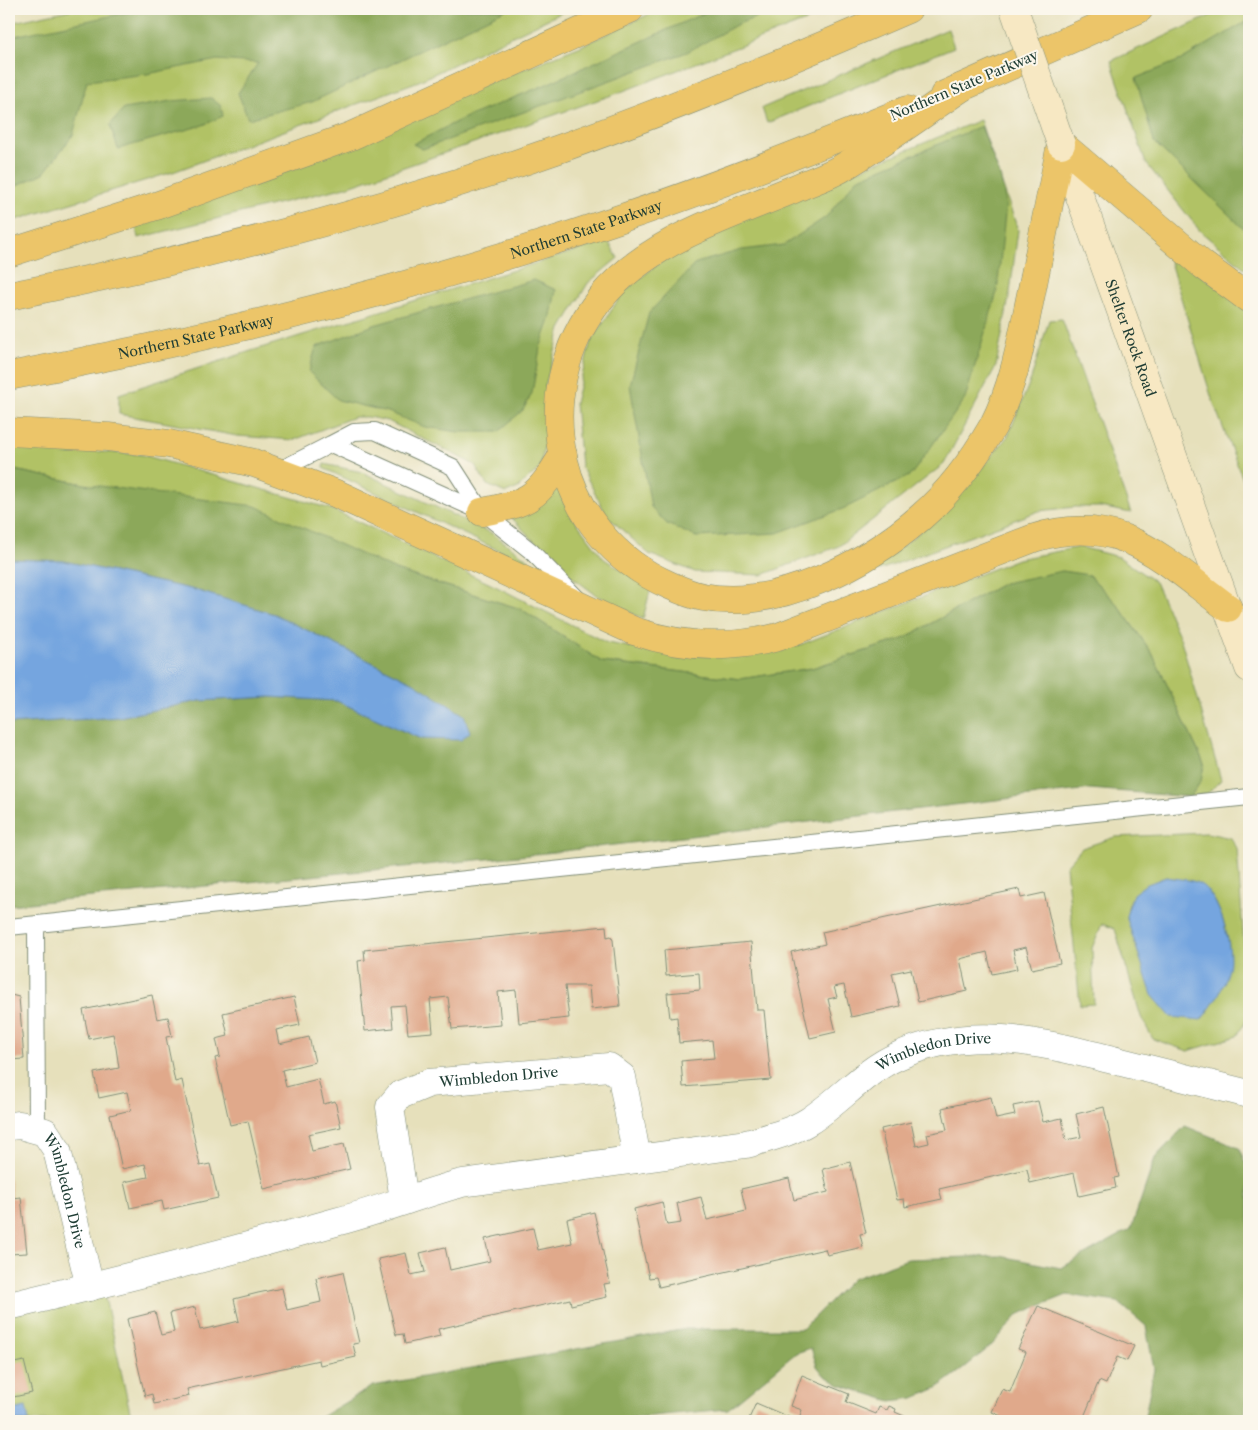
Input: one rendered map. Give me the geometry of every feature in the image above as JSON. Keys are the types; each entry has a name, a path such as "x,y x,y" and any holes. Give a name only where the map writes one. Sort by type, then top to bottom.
{"highway":[{"path":"9,253 156,206 351,136 630,9"},
{"path":"9,296 152,266 254,241 456,182 558,149 657,113 908,9"},
{"name":"Northern State Parkway","path":"9,376 118,356 217,334 412,282 624,218 725,182 961,88 1139,9"},
{"path":"961,88 838,170 683,237 636,265 615,282 585,321 564,365 558,411 559,435 563,455 576,496 600,535 615,552 655,579 700,597 732,600 771,596 821,579 871,553 923,516 945,494 966,468 994,424 1004,401 1019,351 1061,144 1203,265 1249,299"},
{"path":"9,432 108,437 169,444 228,456 278,471 337,494 634,631 669,642 694,646 756,643 798,630 1034,538 1051,533 1087,529 1121,535 1144,547 1228,608"},
{"path":"482,512 524,503 545,483 563,455"}],"main road":[{"name":"Shelter Rock Road","path":"1014,9 1249,668"}],"street":[{"name":"Wimbledon Drive","path":"9,1306 90,1287 339,1222 462,1183 746,1144 782,1134 809,1121 859,1080 898,1056 940,1042 994,1037 1034,1041 1249,1094"},
{"name":"Wimbledon Drive","path":"404,1200 390,1107 400,1095 429,1083 609,1067 622,1077 637,1160"},
{"name":"Wimbledon Drive","path":"9,1126 20,1124 45,1132 57,1150 90,1287"}],"lane":[{"path":"278,471 354,432 375,431 453,467 482,512"},
{"path":"331,444 482,512 531,552 590,611"},
{"path":"9,927 1249,798"},
{"path":"36,924 37,1130"}],"green space":[{"path":"74,9 569,9 419,81 173,172 9,222 9,23"},
{"path":"144,9 507,9 312,102 248,119 238,93 258,63 217,60 147,74 87,81 73,135 44,173 9,189 9,37"},
{"path":"660,9 837,9 618,93 346,187 138,238 135,223 581,46"},
{"path":"713,9 779,9 738,24 687,52 423,149 413,144 462,119 540,87"},
{"path":"1225,9 1249,9 1249,272 1200,231 1146,163 1111,61"},
{"path":"1249,20 1249,234 1154,142 1136,78 1181,60"},
{"path":"948,29 954,47 767,123 762,108"},
{"path":"211,98 221,106 223,116 203,125 118,149 110,125 124,109 171,101"},
{"path":"980,120 1018,230 1010,292 996,366 944,464 839,546 762,575 695,572 649,554 607,516 581,466 575,403 590,344 623,292 679,247 751,214"},
{"path":"981,126 1001,179 1006,204 997,292 965,399 911,475 845,508 777,533 696,537 667,524 651,507 630,385 649,313 696,263 742,250 784,245 826,217 857,179"},
{"path":"608,241 618,258 588,283 561,329 545,386 545,442 540,468 518,488 506,493 487,485 475,465 388,421 368,417 354,417 294,440 237,436 119,414 119,394 251,351"},
{"path":"1166,249 1249,310 1249,495 1212,399"},
{"path":"534,280 556,290 550,320 540,348 532,393 523,410 498,432 459,432 425,427 388,412 338,400 309,372 316,347 374,325"},
{"path":"1062,319 1131,513 1100,507 1075,507 1039,511 869,574 950,506 1008,436 1031,379 1049,320"},
{"path":"9,445 143,455 331,509 497,587 607,643 680,656 797,646 1018,559 1080,547 1119,557 1155,582 1181,640 1221,780 1208,793 1190,797 1201,781 1204,764 1152,653 1117,604 1089,575 1004,583 903,639 812,668 740,679 602,662 521,609 398,571 84,484 9,469"},
{"path":"324,464 362,472 493,534 529,560 526,563 323,468"},
{"path":"9,469 84,484 255,506 398,571 521,609 602,662 740,679 812,668 903,639 1004,583 1062,571 1089,575 1117,604 1152,653 1204,764 1201,781 1190,797 1090,789 529,855 9,905 9,724 119,717 199,701 270,697 337,701 421,739 414,683 274,614 195,590 64,561 9,559"},
{"path":"555,482 574,519 604,559 651,587 643,619 596,595 559,567 509,515"},
{"path":"1207,833 1231,838 1237,848 1249,1016 1237,1036 1188,1051 1153,1039 1141,1017 1115,929 1102,924 1092,948 1094,1004 1080,1005 1066,866 1082,848 1115,837","holes":["1166,877 1200,886 1212,896 1226,929 1139,955 1130,927 1128,907 1139,891"]},
{"path":"1185,1126 1239,1148 1249,1172 1249,1380 1244,1421 1144,1421 1154,1369 1146,1326 1118,1302 1067,1295 1019,1314 992,1345 963,1369 937,1388 914,1398 891,1401 840,1385 824,1375 817,1366 811,1348 796,1353 728,1409 630,1418 628,1421 314,1421 373,1386 686,1329 802,1329 852,1279 908,1259 1000,1256 1061,1268 1131,1229 1155,1158"},
{"path":"102,1284 132,1421 9,1421 9,1306"}],"water":[{"path":"9,559 64,561 195,590 274,614 414,683 464,715 470,732 461,740 421,739 337,701 270,697 199,701 119,717 9,724"},
{"path":"1166,877 1193,881 1200,884 1214,899 1224,923 1229,949 1229,969 1218,996 1201,1020 1171,1017 1152,995 1126,916 1133,894 1145,885"},
{"path":"26,1407 29,1421 9,1421 9,1411"}],"building":[{"path":"1019,889 1021,898 1044,893 1060,963 1032,969 1026,947 1013,950 1017,969 992,974 987,952 960,959 967,991 918,1002 911,969 892,973 900,1006 851,1017 844,985 834,987 837,997 828,999 836,1032 810,1038 791,952 825,944 822,932"},
{"path":"606,926 607,937 611,936 613,940 620,1006 591,1009 589,986 565,986 569,1018 519,1023 516,990 498,992 501,1025 452,1029 448,997 430,999 433,1032 408,1034 405,1005 391,1006 393,1028 365,1031 358,961 365,960 364,950"},
{"path":"751,942 757,1010 764,1010 771,1080 683,1087 681,1061 714,1058 712,1040 679,1043 677,1017 670,1018 667,993 700,990 699,973 666,976 664,950"},
{"path":"10,985 11,995 19,997 24,1059 9,1060"},
{"path":"152,995 157,1019 168,1017 172,1036 166,1037 175,1082 182,1080 200,1166 210,1164 218,1198 164,1210 162,1201 130,1208 124,1182 148,1177 145,1164 122,1169 110,1115 131,1110 127,1092 99,1098 94,1073 119,1068 113,1034 89,1039 83,1010"},
{"path":"294,997 300,1025 276,1030 279,1044 309,1037 315,1062 282,1070 286,1087 318,1079 324,1104 335,1101 341,1127 308,1134 312,1151 344,1144 350,1169 264,1189 248,1121 230,1125 215,1058 220,1057 216,1039 228,1036 223,1013"},
{"path":"991,1097 996,1119 1015,1115 1013,1106 1038,1101 1043,1122 1062,1118 1066,1140 1081,1137 1076,1114 1104,1107 1119,1177 1114,1178 1116,1188 1079,1196 1074,1173 1030,1183 1027,1169 939,1189 942,1199 905,1207 904,1199 897,1200 881,1129 911,1122 916,1146 929,1143 927,1134 947,1130 942,1108"},
{"path":"850,1162 866,1233 860,1234 863,1247 827,1255 825,1249 659,1287 656,1277 649,1278 634,1209 662,1202 667,1225 681,1223 677,1203 701,1197 707,1220 746,1211 741,1189 789,1178 794,1200 828,1192 823,1169"},
{"path":"9,1176 12,1198 21,1197 27,1253 9,1254"},
{"path":"594,1212 610,1283 604,1284 607,1297 571,1305 570,1299 438,1329 440,1336 405,1344 403,1334 396,1335 378,1259 406,1253 411,1275 425,1272 420,1253 445,1247 450,1270 490,1261 485,1239 533,1228 538,1250 572,1243 567,1219"},
{"path":"343,1272 359,1343 353,1344 356,1357 320,1365 319,1360 187,1389 189,1396 154,1404 152,1394 145,1396 127,1319 155,1312 161,1335 174,1332 170,1313 195,1307 200,1330 219,1326 239,1321 234,1299 282,1288 287,1310 321,1302 316,1278"},
{"path":"1038,1306 1134,1346 1127,1361 1117,1357 1106,1384 1099,1381 1083,1419 1088,1421 998,1421 1001,1416 992,1412 1002,1389 1010,1392 1026,1352 1018,1349"},
{"path":"24,1361 32,1393 9,1398 9,1364"},
{"path":"802,1375 849,1394 846,1402 876,1414 879,1407 887,1410 889,1406 896,1409 895,1412 911,1419 910,1421 798,1421 802,1410 791,1406"},
{"path":"756,1403 798,1421 748,1421"}]}
